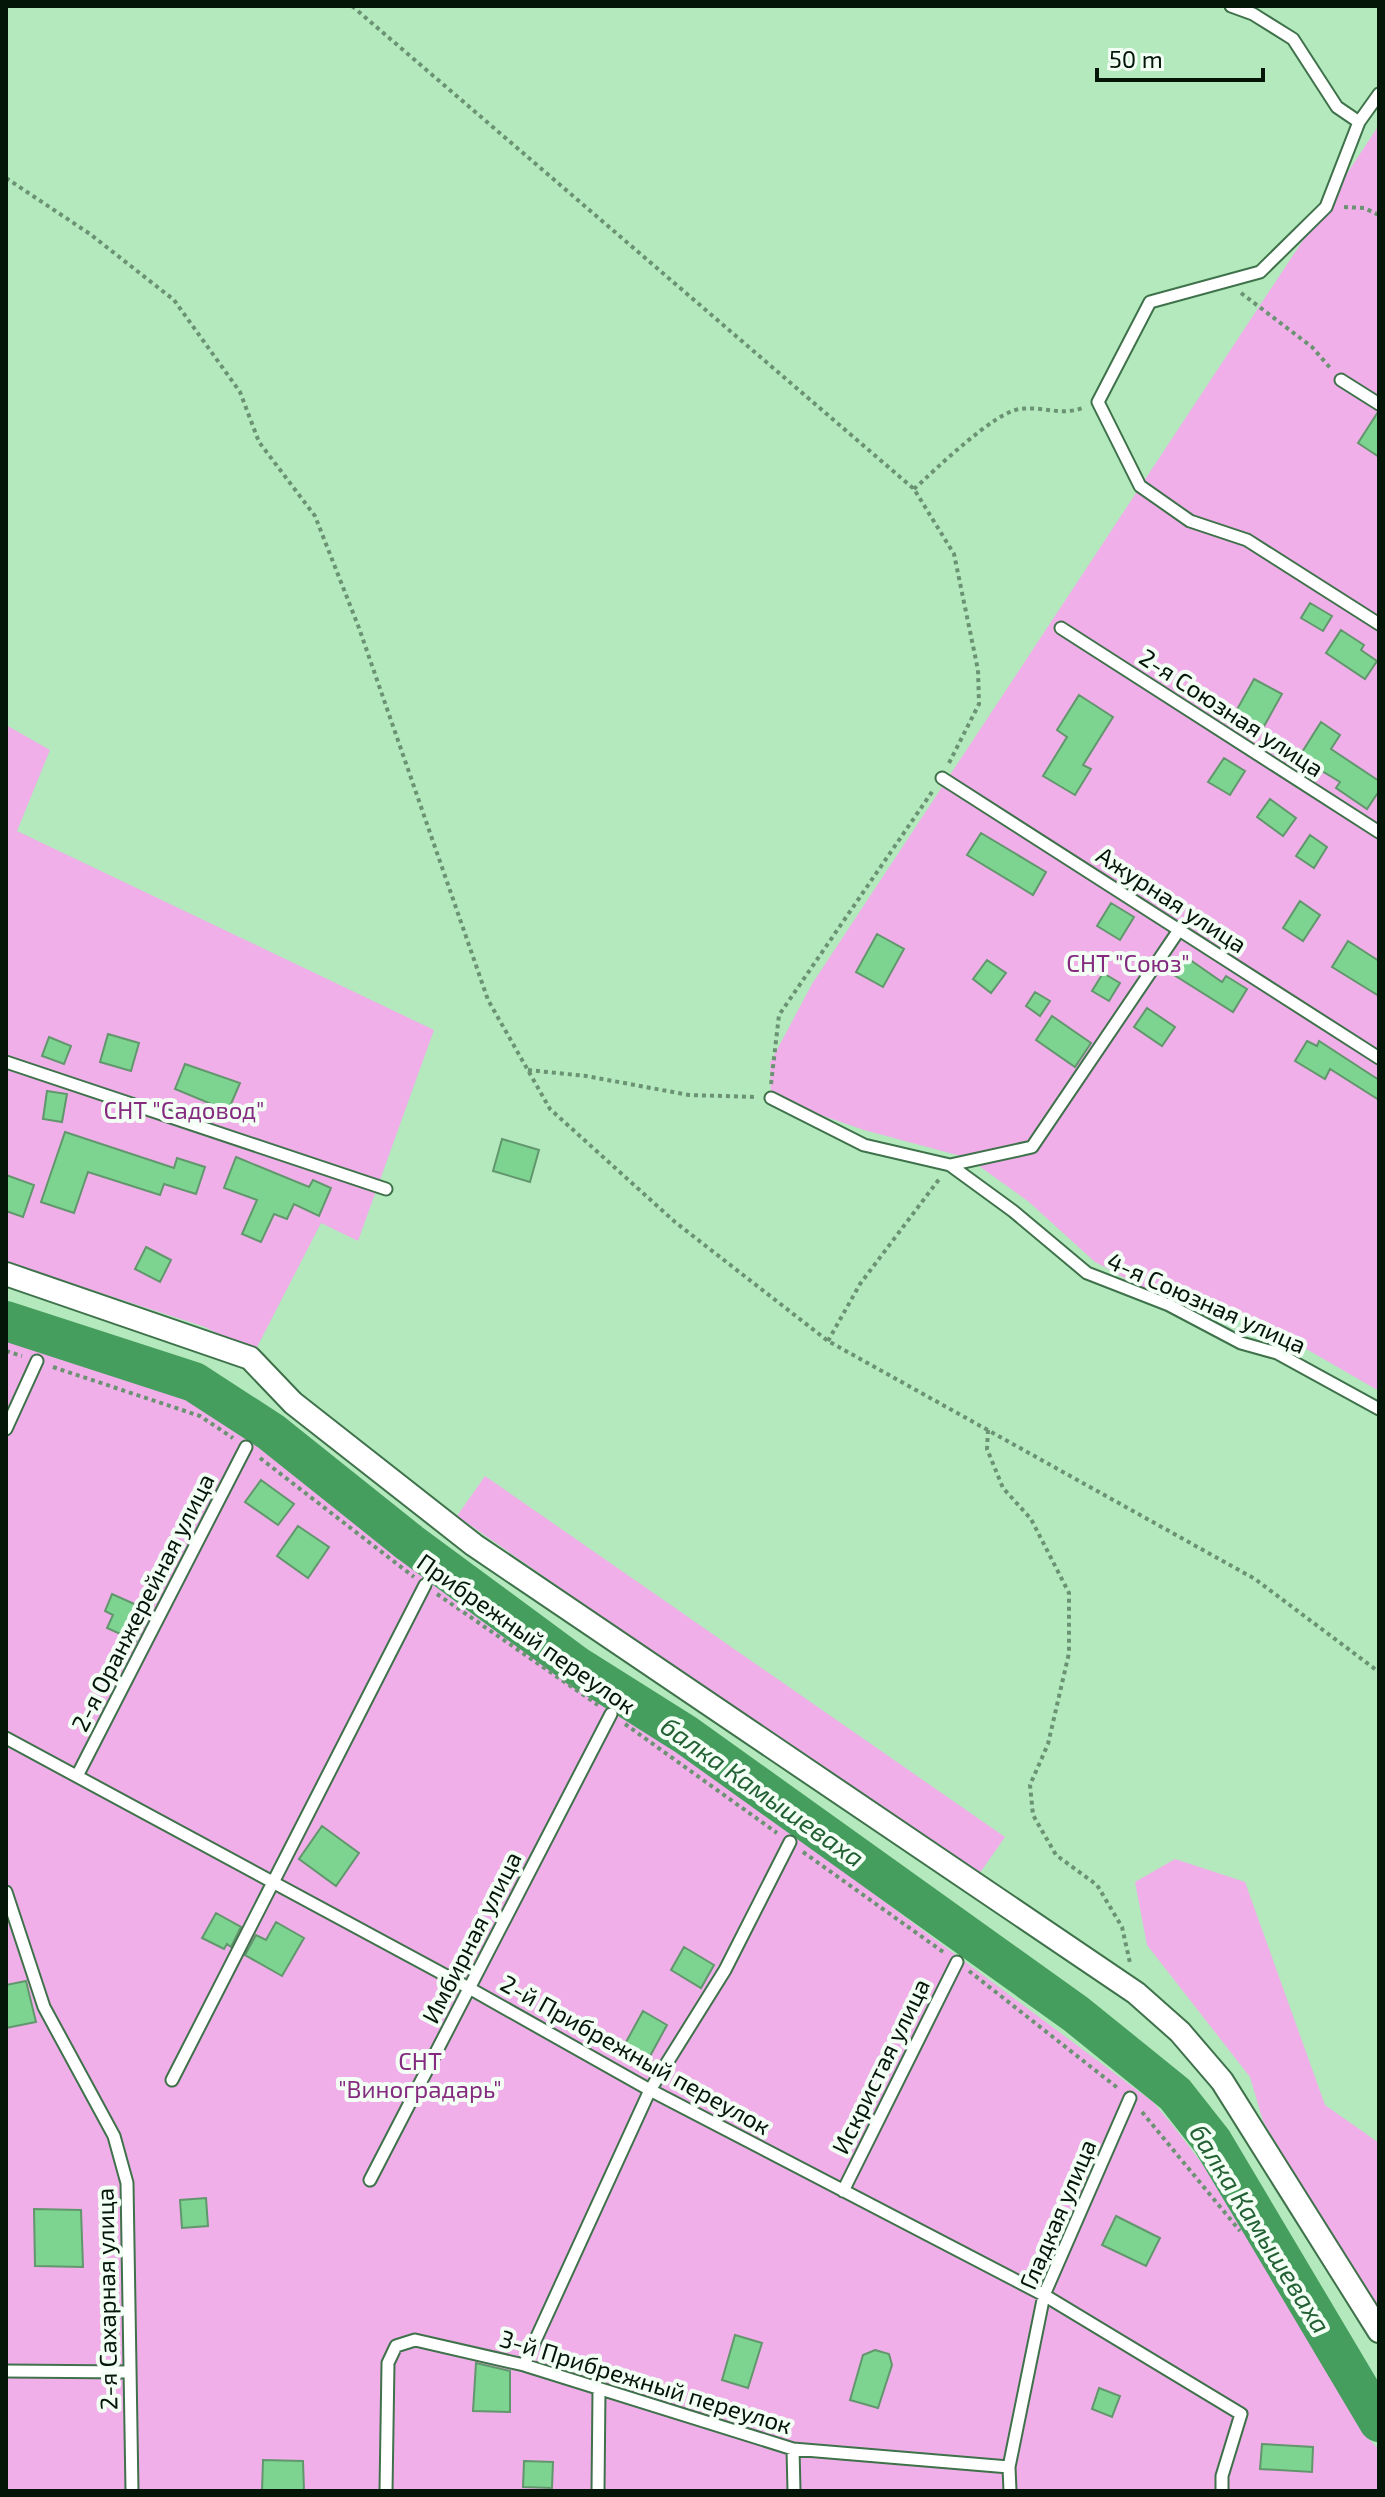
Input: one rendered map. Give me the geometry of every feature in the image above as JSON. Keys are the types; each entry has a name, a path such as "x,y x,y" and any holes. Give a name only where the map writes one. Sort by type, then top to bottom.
{"street":[{"path":"6,1274 250,1358 293,1403 474,1545 1136,1993 1180,2032 1222,2081 1379,2331"}],"lane":[{"path":"1231,6 1253,14 1293,39 1337,107 1359,122"},
{"path":"1379,94 1359,122 1326,207 1260,272 1150,302 1098,402 1140,486 1190,521 1247,540 1379,624"},
{"path":"1341,380 1379,404"},
{"name":"2-я Союзная улица","path":"1061,628 1379,832"},
{"name":"Ажурная улица","path":"942,778 1379,1058"},
{"path":"950,1165 1032,1147 1179,930"},
{"path":"6,1062 386,1189"},
{"name":"4-я Союзная улица","path":"771,1098 864,1145 950,1165 1013,1211 1087,1273 1169,1305 1241,1343 1277,1353 1379,1409"},
{"path":"6,1429 37,1361"},
{"name":"2-я Оранжерейная улица","path":"77,1776 246,1447"},
{"path":"172,2080 425,1585"},
{"name":"Имбирная улица","path":"370,2180 611,1714"},
{"name":"2-й Прибрежный переулок","path":"8,1741 469,1988 650,2090 1044,2295 1241,2414 1222,2476 1222,2491"},
{"path":"524,2365 650,2090 725,1970 790,1842"},
{"name":"2-я Сахарная улица","path":"6,1892 44,2007 114,2136 127,2183 132,2491"},
{"name":"Искристая улица","path":"843,2191 957,1962"},
{"name":"Гладкая улица","path":"1010,2491 1009,2467 1044,2295 1130,2098"},
{"name":"3-й Прибрежный переулок","path":"386,2491 388,2363 396,2346 415,2340 524,2365 793,2449 1009,2467"},
{"path":"6,2371 130,2372"},
{"path":"598,2491 599,2390"},
{"path":"793,2449 794,2491"}],"path":[{"path":"352,6 914,489 954,554 978,670 979,704 942,778 779,1015 770,1063 771,1098 689,1095 586,1076 528,1070"},
{"path":"6,178 90,234 174,300 240,392 259,442 315,516 359,628 488,1000 550,1109 663,1212 828,1341 1255,1579 1379,1672"},
{"path":"1326,207 1364,208 1379,215"},
{"path":"1226,283 1312,347 1341,380"},
{"path":"914,489 974,436 1018,409 1067,414 1098,402"},
{"path":"828,1341 860,1284 950,1165"},
{"name":"Прибрежный переулок","path":"6,1351 200,1416 246,1447 425,1585 957,1962 1130,2098 1240,2231"},
{"path":"988,1430 987,1449 1003,1488 1031,1519 1069,1593 1069,1653 1048,1744 1030,1785 1033,1815 1056,1855 1097,1885 1122,1927 1136,1993"}],"green space":[{"name":"СНТ \"Союз\"","path":"1379,125 1379,1391 1258,1321 1180,1308 1095,1262 1029,1202 968,1158 864,1130 771,1098 770,1063 812,984"},
{"name":"СНТ \"Садовод\"","path":"6,725 50,750 17,831 434,1030 358,1241 321,1223 254,1353 205,1327 6,1262"},
{"name":"СНТ \"Виноградарь\"","path":"6,1327 187,1395 267,1441 1153,2102 1185,2141 1242,2222 1368,2438 1379,2450 1379,2491 6,2491"},
{"path":"485,1476 1005,1837 977,1877 457,1516"},
{"path":"1175,1859 1245,1882 1325,2105 1379,2143 1379,2317 1263,2121 1250,2077 1147,1945 1135,1882"}],"building":[{"path":"1379,412 1379,457 1358,443"},
{"path":"1310,603 1332,616 1323,631 1301,618"},
{"path":"1341,630 1364,645 1361,650 1377,661 1365,679 1326,653"},
{"path":"1254,679 1282,694 1258,737 1230,722"},
{"path":"1079,695 1113,717 1083,765 1091,769 1075,795 1043,776 1067,737 1057,730"},
{"path":"1321,722 1340,735 1331,749 1379,781 1379,791 1367,809 1336,788 1340,782 1299,757"},
{"path":"1224,758 1245,771 1230,795 1208,782"},
{"path":"1270,799 1296,818 1283,836 1257,817"},
{"path":"981,833 1046,872 1033,895 967,855"},
{"path":"1310,835 1327,847 1314,868 1296,856"},
{"path":"1300,901 1320,915 1303,941 1283,928"},
{"path":"1111,903 1134,917 1120,940 1097,926"},
{"path":"877,934 904,949 883,987 856,972"},
{"path":"1348,941 1379,961 1379,996 1332,967"},
{"path":"1186,957 1222,982 1226,976 1247,989 1233,1012 1174,975"},
{"path":"987,960 1006,973 991,993 973,979"},
{"path":"1103,973 1120,983 1109,1001 1092,991"},
{"path":"1035,992 1050,1001 1040,1016 1026,1006"},
{"path":"1147,1008 1175,1027 1162,1046 1134,1027"},
{"path":"1052,1016 1091,1043 1075,1067 1036,1040"},
{"path":"108,1034 139,1043 131,1071 100,1062"},
{"path":"49,1037 71,1046 64,1064 42,1056"},
{"path":"1307,1041 1317,1046 1319,1041 1379,1080 1379,1100 1330,1069 1325,1079 1295,1061"},
{"path":"185,1064 240,1083 228,1111 175,1089"},
{"path":"47,1091 67,1094 62,1122 43,1119"},
{"path":"65,1132 174,1168 177,1158 205,1167 196,1194 164,1184 160,1195 88,1172 74,1213 41,1202"},
{"path":"502,1139 539,1150 530,1182 493,1171"},
{"path":"236,1157 309,1187 313,1180 331,1188 319,1216 294,1204 287,1219 274,1214 261,1242 242,1234 257,1200 224,1188"},
{"path":"6,1175 34,1185 23,1217 6,1211"},
{"path":"146,1247 171,1260 160,1282 135,1269"},
{"path":"261,1480 294,1504 278,1525 245,1502"},
{"path":"298,1526 329,1547 308,1578 277,1556"},
{"path":"112,1594 150,1611 136,1641 107,1628 113,1615 105,1611"},
{"path":"322,1826 359,1853 336,1886 299,1859"},
{"path":"216,1913 241,1927 231,1947 227,1944 224,1949 202,1938"},
{"path":"276,1922 304,1938 282,1976 245,1955 256,1935 266,1940"},
{"path":"684,1947 714,1965 701,1988 671,1970"},
{"path":"26,1981 36,2022 6,2028 6,1985"},
{"path":"643,2011 667,2025 649,2058 625,2044"},
{"path":"206,2198 208,2226 182,2228 180,2200"},
{"path":"34,2209 81,2210 83,2267 35,2266"},
{"path":"1116,2216 1160,2238 1146,2266 1102,2245"},
{"path":"735,2335 762,2343 748,2388 722,2380"},
{"path":"875,2350 889,2354 892,2365 878,2408 850,2400 863,2355"},
{"path":"476,2363 510,2371 510,2412 473,2411"},
{"path":"1099,2388 1120,2396 1112,2417 1092,2409"},
{"path":"1262,2444 1313,2447 1312,2472 1260,2469"},
{"path":"263,2460 303,2461 304,2491 262,2491"},
{"path":"524,2461 553,2462 552,2488 523,2487"}],"waterway":[{"name":"балка Камышеваха","path":"6,1321 194,1382 271,1432 410,1543 578,1667 686,1735 1076,2014 1175,2094 1212,2141 1379,2422"}]}
